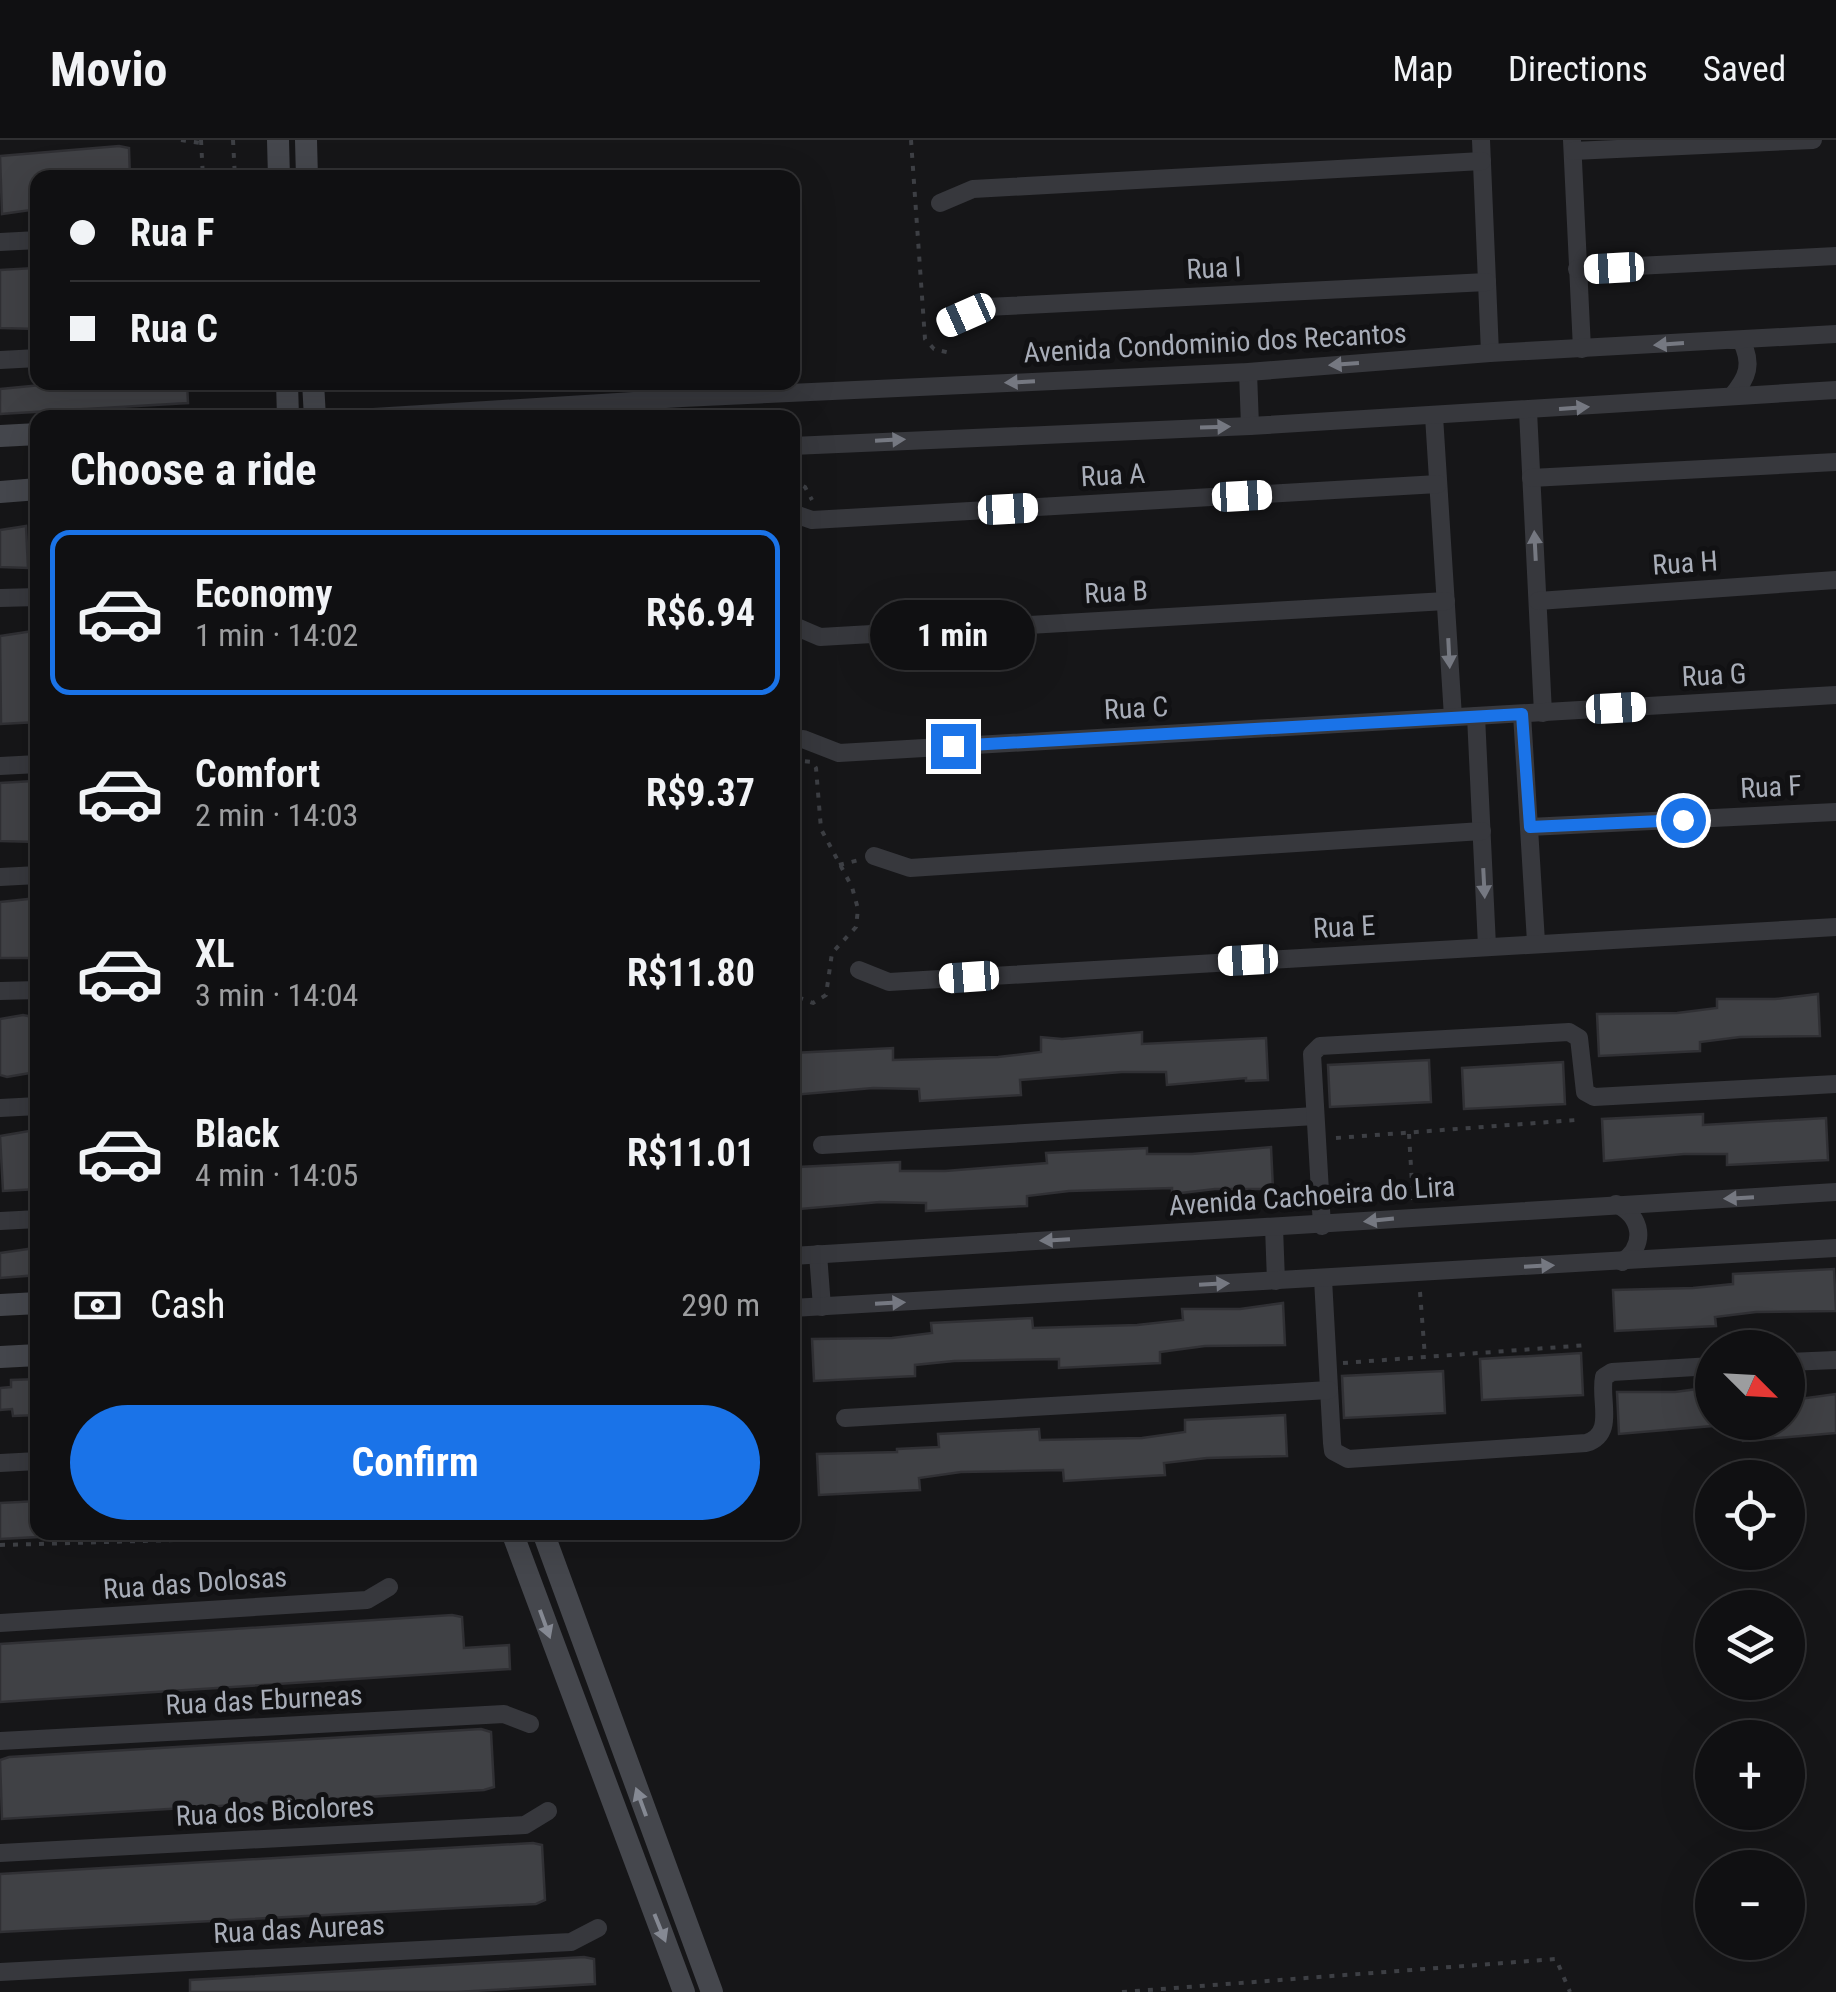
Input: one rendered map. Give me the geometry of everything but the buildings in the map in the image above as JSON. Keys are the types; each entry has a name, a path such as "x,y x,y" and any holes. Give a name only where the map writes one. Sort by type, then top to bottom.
{"street":[{"path":"278,140 279,170"},
{"path":"306,140 307,170"},
{"path":"1481,140 1490,353"},
{"path":"1582,350 1572,146 1814,140"},
{"path":"940,203 973,189 1482,161"},
{"path":"0,242 30,240"},
{"path":"1577,270 1836,256"},
{"name":"Rua I","path":"948,324 986,307 1487,282"},
{"name":"Avenida Condominio dos Recantos","path":"487,410 1248,372 1490,353 1836,334"},
{"path":"1726,340 1742,340 1749,367 1747,378 1732,396"},
{"path":"0,360 30,358"},
{"path":"1248,372 1250,426"},
{"path":"800,446 1250,426 1836,390"},
{"path":"682,398 682,410"},
{"path":"1528,411 1544,713"},
{"path":"1434,416 1453,717"},
{"path":"0,436 30,434"},
{"path":"1532,478 1836,462"},
{"name":"Rua A","path":"800,516 812,520 1438,484"},
{"path":"0,492 30,490"},
{"name":"Rua H","path":"1538,601 1836,580"},
{"path":"0,598 30,596"},
{"name":"Rua B","path":"800,628 820,636 1446,601"},
{"name":"Rua G","path":"1476,716 1836,696"},
{"path":"1522,714 1536,942"},
{"path":"1476,716 1487,946"},
{"name":"Rua C","path":"803,739 839,753 1476,716"},
{"path":"0,766 30,764"},
{"name":"Rua F","path":"1530,827 1836,812"},
{"path":"874,856 910,868 1482,831"},
{"path":"0,877 30,875"},
{"name":"Rua E","path":"858,970 889,982 1836,927"},
{"path":"0,992 30,990"},
{"path":"1322,1226 1312,1054 1320,1046 1576,1034 1581,1045 1586,1092 1594,1097 1836,1084"},
{"path":"0,1108 30,1106"},
{"path":"822,1145 1316,1116"},
{"name":"Avenida Cachoeira do Lira","path":"800,1255 1836,1192"},
{"path":"1616,1204 1632,1214 1638,1231 1635,1250 1622,1262"},
{"path":"0,1221 30,1219"},
{"path":"1274,1227 1276,1281"},
{"path":"800,1307 1836,1248"},
{"path":"818,1254 822,1306"},
{"path":"1323,1279 1332,1443 1340,1456 1586,1443 1597,1440 1605,1423 1604,1377 1612,1372 1695,1367"},
{"path":"0,1306 30,1304"},
{"path":"0,1357 30,1355"},
{"path":"1805,1361 1836,1360"},
{"path":"845,1418 1329,1390"},
{"path":"0,1463 30,1461"},
{"path":"515,1540 684,1992"},
{"path":"546,1540 712,1992"},
{"name":"Rua das Dolosas","path":"0,1623 367,1600 389,1587"},
{"name":"Rua das Eburneas","path":"0,1742 504,1714 530,1724"},
{"name":"Rua dos Bicolores","path":"0,1854 525,1826 548,1812"},
{"name":"Rua das Aureas","path":"0,1972 571,1942 598,1928"}],"path":[{"path":"181,140 201,141 203,170"},
{"path":"233,140 235,170"},
{"path":"911,140 925,338 934,349 954,354"},
{"path":"800,485 813,504"},
{"path":"800,761 812,762 816,768 822,828 852,887 858,909 856,927 832,952 826,995 813,1003 800,998"},
{"path":"1317,1140 1576,1120"},
{"path":"1410,1134 1414,1217"},
{"path":"1419,1272 1425,1357"},
{"path":"1328,1364 1588,1345"},
{"path":"0,1545 203,1540"},
{"path":"1122,1992 1556,1959 1570,1992"}],"route":[{"path":"953,746 1522,714 1530,827 1683,820"}]}
